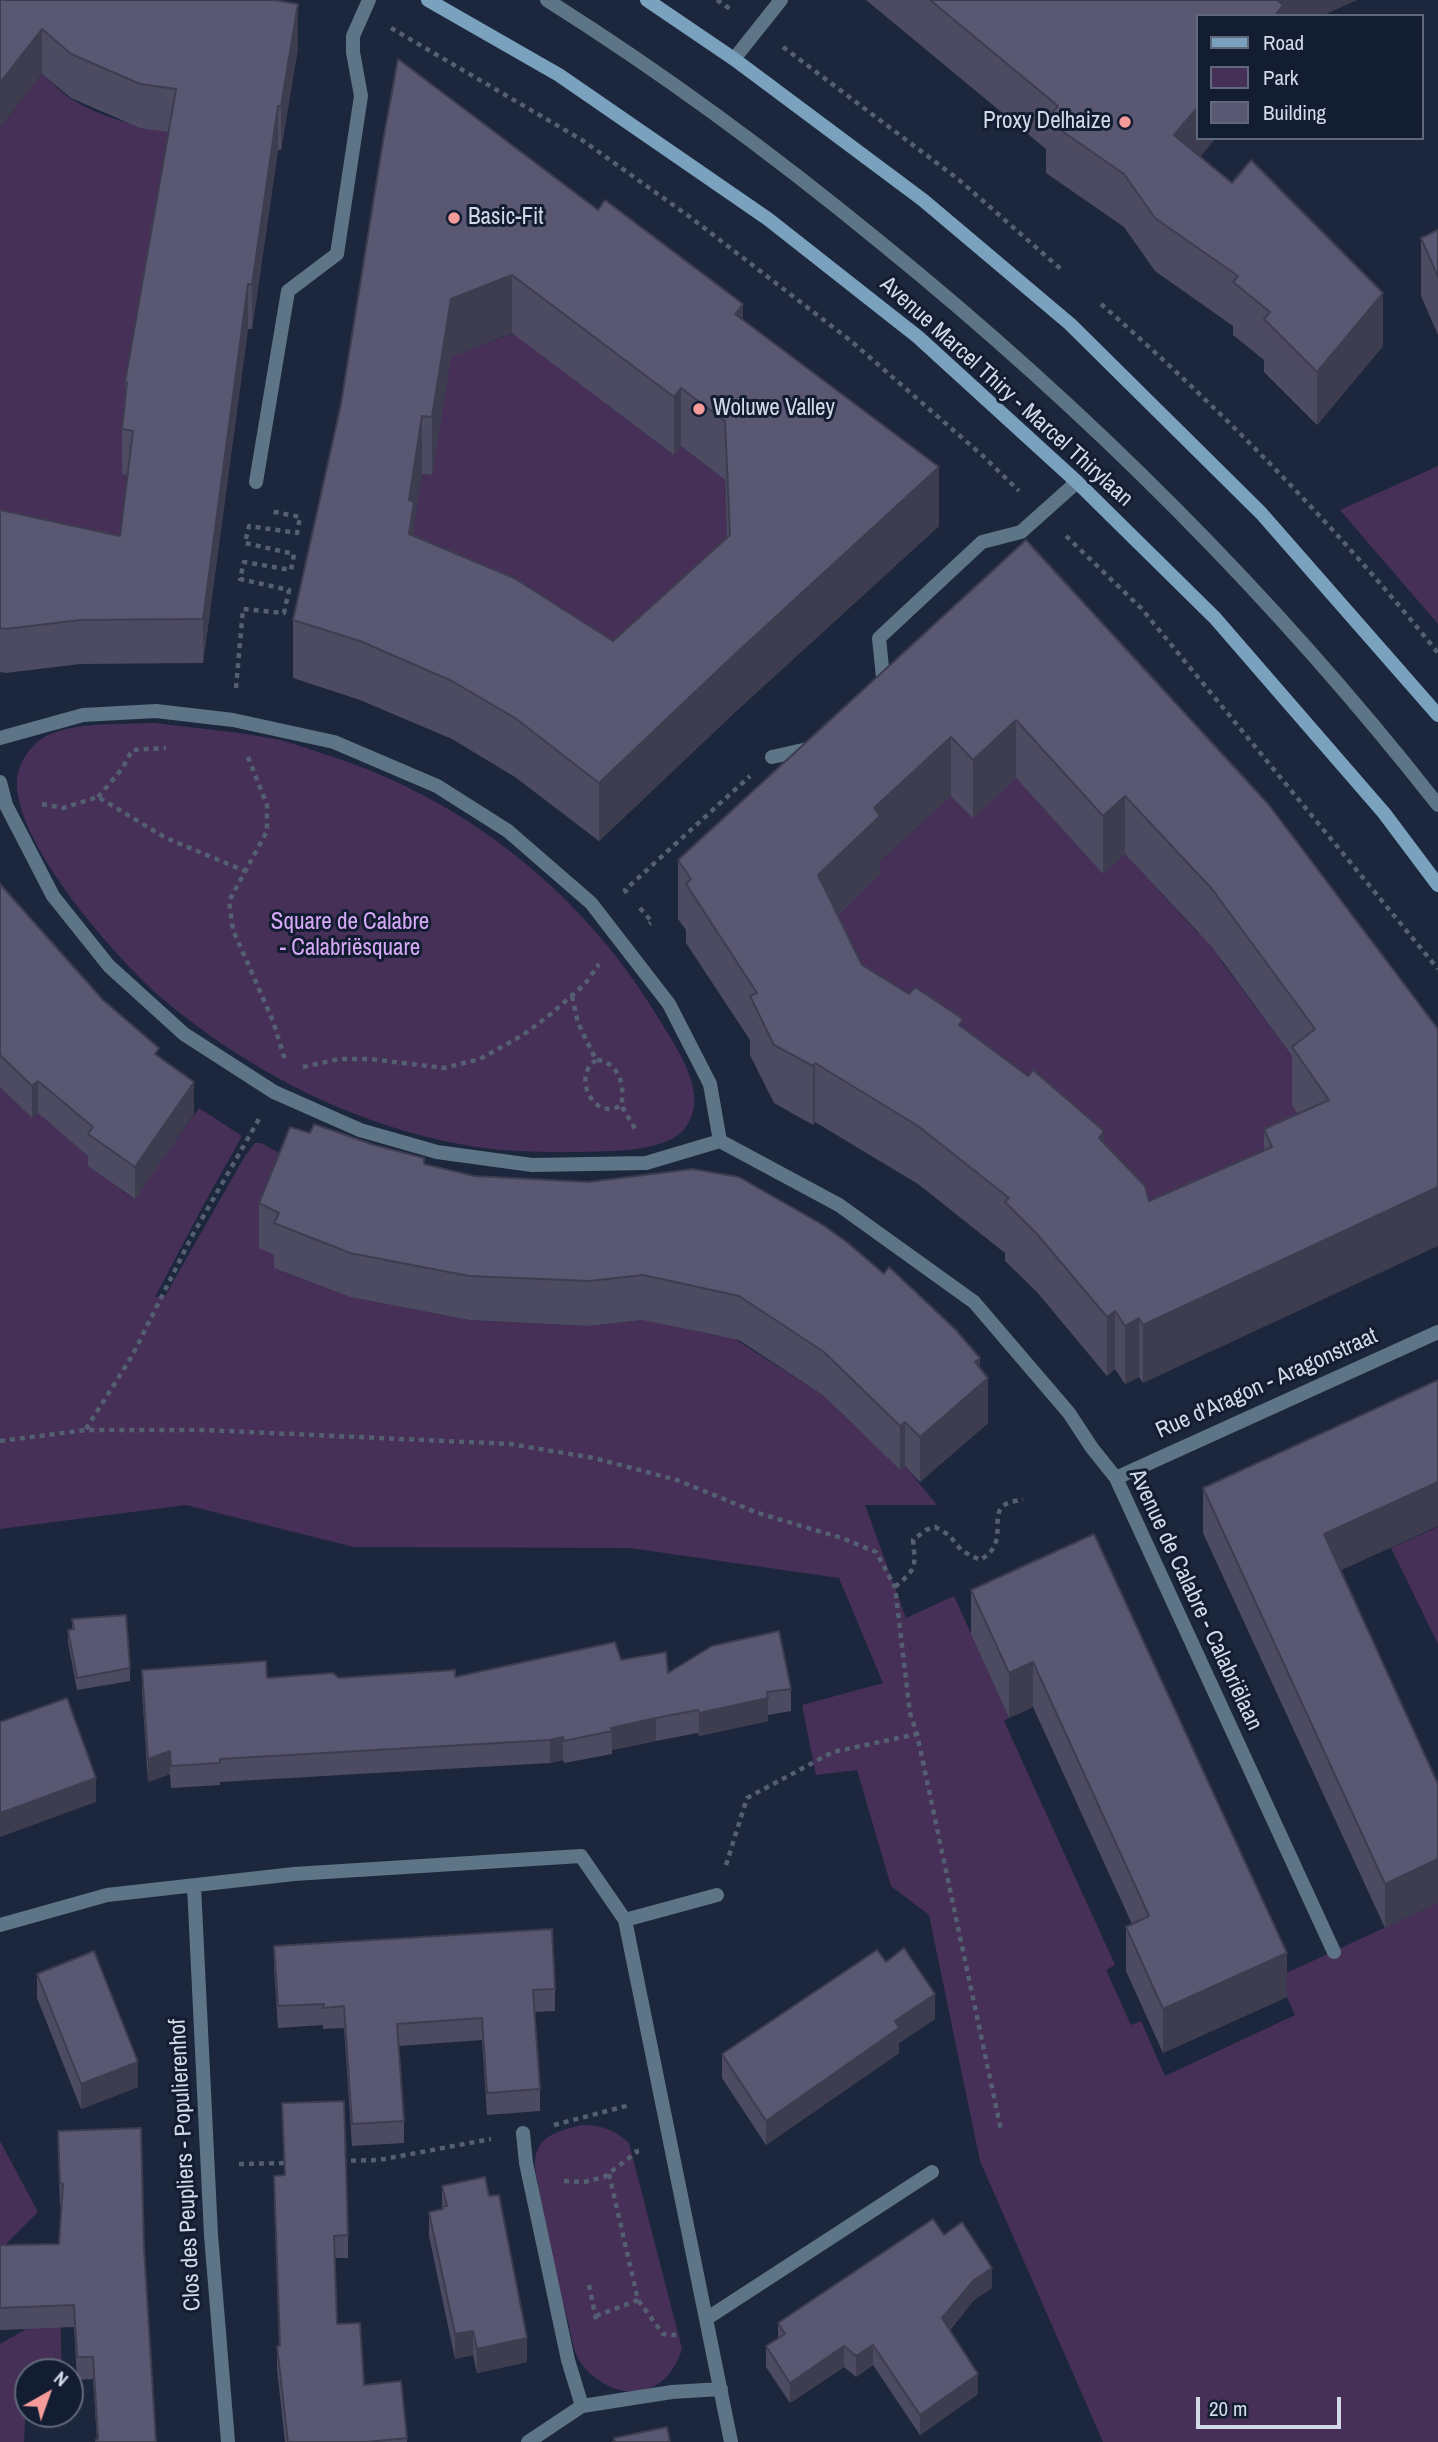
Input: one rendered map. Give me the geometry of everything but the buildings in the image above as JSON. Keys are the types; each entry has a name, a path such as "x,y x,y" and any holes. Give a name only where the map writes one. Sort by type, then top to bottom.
{"main road":[{"name":"Avenue Marcel Thiry - Marcel Thirylaan","path":"428,0 559,75 768,219 918,337 1077,482 1215,618 1384,813 1438,885"},
{"path":"647,0 734,59 923,200 1070,324 1261,513 1438,715"}],"street":[{"name":"Avenue Marcel Thiry - Marcel Thirylaan","path":"547,0 686,93 808,183 936,288 1061,396 1181,513 1279,616 1438,804"},
{"path":"734,59 780,0"},
{"path":"256,482 288,291 337,254 361,96 352,52 353,36 366,7"},
{"path":"875,695 885,686 879,638 982,542 1021,532 1077,482"},
{"path":"0,738 83,715 156,711 233,720 334,742 437,786 508,831 591,903 669,1004 710,1084 720,1141 646,1163 532,1165 437,1152 360,1130 274,1092 184,1034 109,966 53,896 6,805 0,782"},
{"path":"772,757 816,747 826,738"},
{"name":"Avenue de Calabre - Calabriëlaan","path":"720,1141 839,1205 974,1302 1069,1413 1116,1478 1334,1952"},
{"name":"Rue d'Aragon - Aragonstraat","path":"1116,1478 1438,1332"},
{"path":"0,1925 107,1895 294,1874 581,1856 625,1920 731,2442"},
{"name":"Clos des Peupliers - Populierenhof","path":"194,1886 207,2165 228,2442"},
{"path":"625,1920 717,1895"},
{"path":"523,2133 526,2163 568,2360 582,2406"},
{"path":"706,2319 932,2172"},
{"path":"528,2442 582,2406 672,2392 721,2389"}],"path":[{"path":"366,7 388,25 582,140 690,217 851,341 983,456 1141,608 1438,970"},
{"path":"235,699 243,609 284,613 289,590 240,579 244,562 292,570 294,554 245,543 249,526 297,533 300,517 251,508 256,482"},
{"path":"33,802 64,808 98,797 122,769 132,750 174,747"},
{"path":"86,1430 132,1356 192,1236 285,1069 285,1055 273,1021 233,930 229,901 267,831 267,805 245,750"},
{"path":"645,927 652,922 625,890 748,778"},
{"path":"98,797 166,838 245,871"},
{"path":"285,1069 339,1059 370,1059 444,1068 480,1059 523,1035 572,996 603,961"},
{"path":"572,996 578,1023 596,1060"},
{"path":"596,1060 605,1060 612,1066 622,1083 624,1094 621,1105 616,1108 607,1108 590,1100 586,1088 587,1069 596,1060"},
{"path":"621,1105 644,1141"},
{"path":"0,1441 86,1430 205,1430 510,1444 594,1458 677,1480 758,1513 842,1538 876,1552 895,1587 910,1713 917,1734 1001,2130"},
{"path":"895,1587 911,1575 915,1561 913,1540 926,1530 935,1527 949,1535 962,1551 980,1560 992,1554 998,1542 997,1521 1001,1508 1007,1503 1023,1499"},
{"path":"717,1895 747,1798 833,1752 917,1734"},
{"path":"339,2161 379,2160 523,2133 662,2099"},
{"path":"627,2106 629,2118"},
{"path":"526,2163 566,2182 584,2182 610,2174 637,2152 635,2140"},
{"path":"207,2165 299,2162"},
{"path":"610,2174 638,2300 663,2334 691,2336 706,2319"},
{"path":"596,2316 638,2300"}],"green space":[{"path":"42,74 71,99 96,112 135,125 176,133 122,473 133,476 120,583 0,555 0,128"},
{"path":"524,329 538,352 674,455 681,446 725,480 730,593 613,700 409,558 422,474 432,475 451,357"},
{"path":"1438,466 1438,624 1340,510"},
{"name":"Square de Calabre - Calabriësquare","path":"154,723 280,740 376,773 426,797 474,825 518,858 560,894 598,934 632,977 662,1024 683,1060 693,1087 692,1114 686,1127 666,1142 620,1151 519,1151 483,1148 426,1137 370,1120 315,1097 251,1062 188,1019 144,982 96,930 72,899 32,836 21,807 17,781 20,766 36,743 61,730 92,725"},
{"path":"1016,778 1103,874 1125,854 1199,934 1204,931 1222,962 1315,1087 1329,1158 1167,1252 816,936 880,874 874,867 951,796"},
{"path":"0,1087 32,1118 38,1113 93,1159 89,1166 134,1199 199,1108 242,1136 155,1297 165,1296 245,1156 255,1143 261,1143 294,1161 259,1247 279,1257 274,1268 350,1297 469,1320 589,1326 668,1317 668,1325 718,1336 721,1330 824,1396 900,1470 905,1466 937,1505 865,1505 906,1618 954,1596 1009,1718 1004,1721 1115,1965 1106,1970 1131,2025 1141,2021 1165,2076 1295,2015 1278,1977 1438,1903 1438,2442 1103,2442 980,2161 929,1915 891,1886 857,1770 816,1775 802,1705 883,1683 839,1578 630,1548 354,1547 186,1505 0,1529"},
{"path":"1438,1527 1438,1644 1391,1548"},
{"path":"583,2125 608,2129 629,2143 682,2349 667,2376 655,2386 639,2391 614,2388 591,2374 580,2362 572,2342 550,2245 535,2158 542,2142 548,2137"},
{"path":"0,2141 38,2212 0,2250"},
{"path":"60,2310 62,2358 14,2358 14,2428 25,2428 24,2442 0,2442 0,2344"}],"place":[{"name":"Proxy Delhaize","path":"1125,122"},
{"name":"Basic-Fit","path":"454,218"},
{"name":"Woluwe Valley","path":"699,409"}]}
